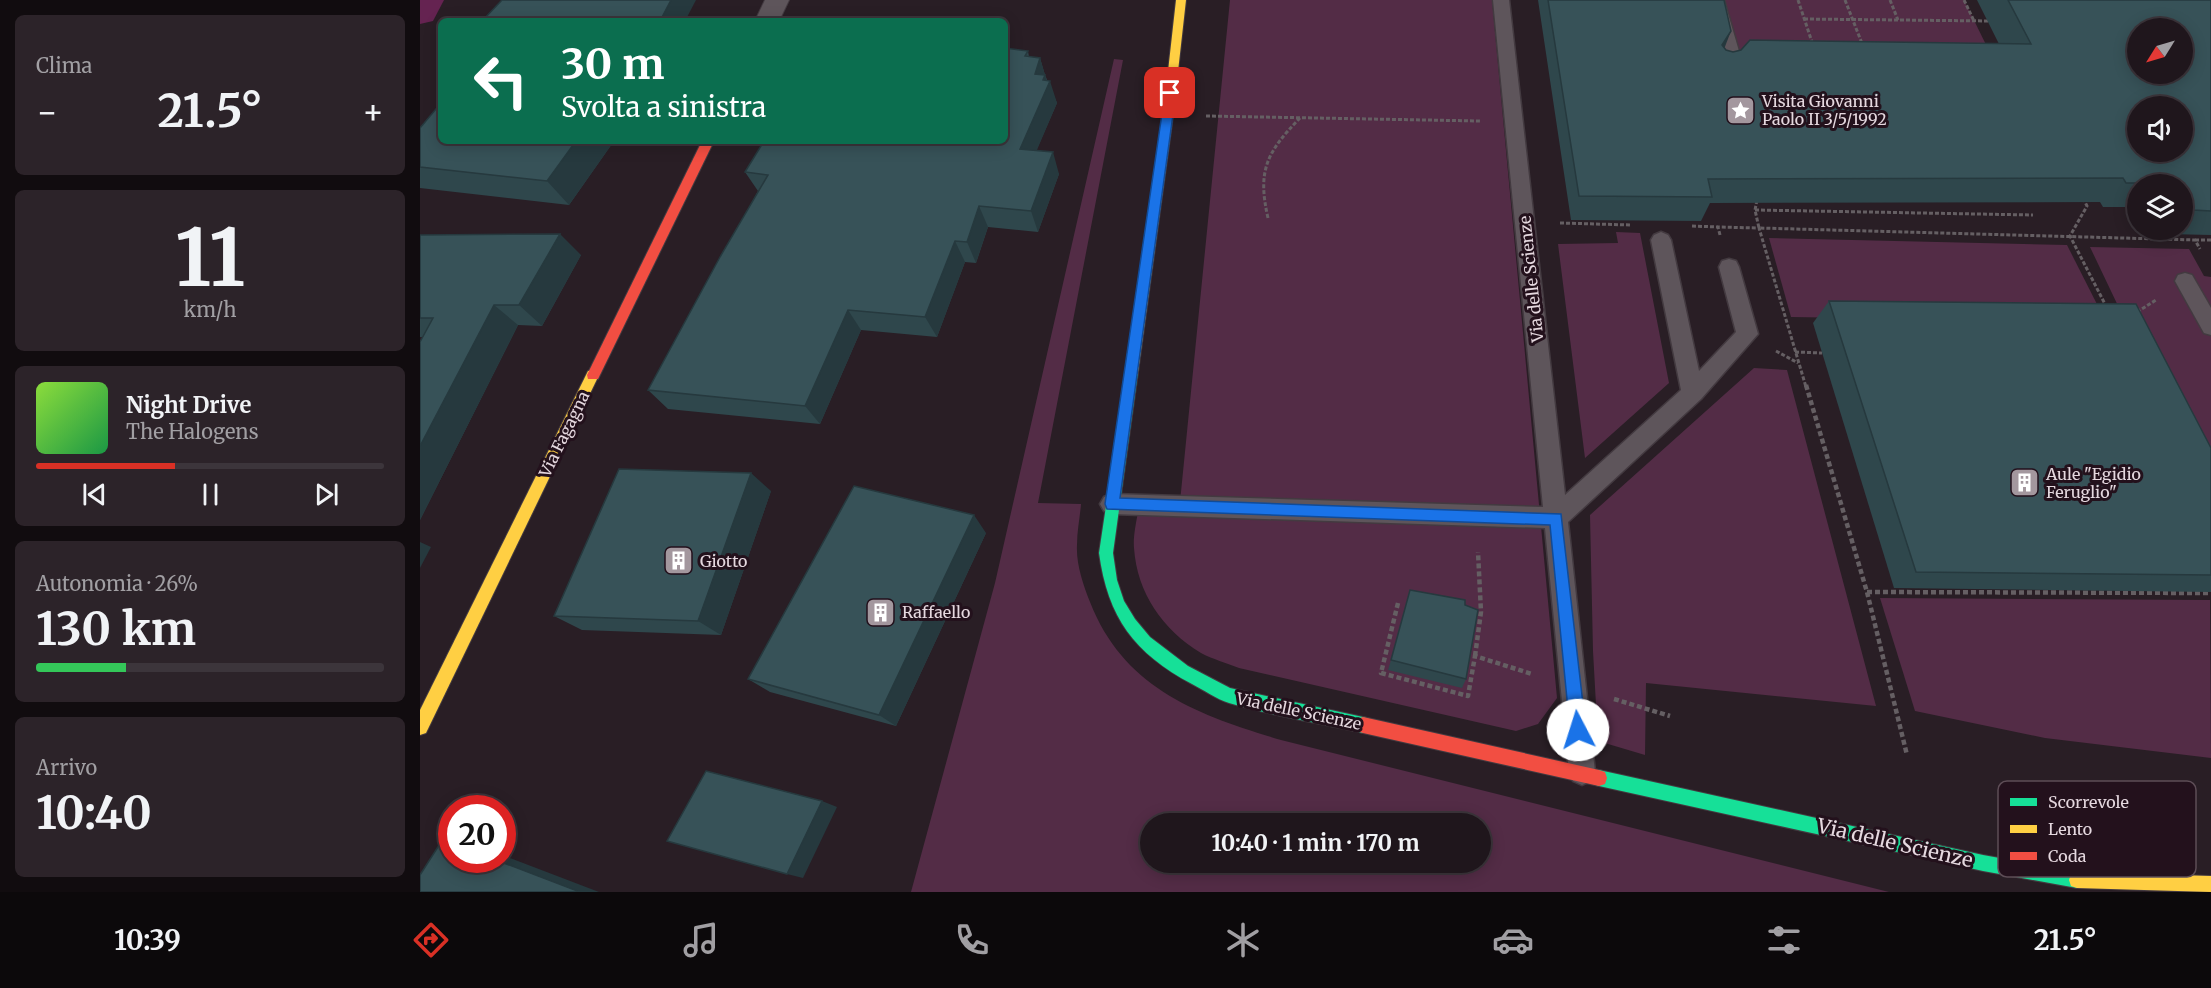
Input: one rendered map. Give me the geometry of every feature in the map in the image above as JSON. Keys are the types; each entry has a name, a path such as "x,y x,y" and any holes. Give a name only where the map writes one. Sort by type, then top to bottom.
{"street":[{"path":"768,18 777,0"},
{"name":"Via delle Scienze","path":"1181,0 1168,116 1106,553 1107,577 1117,602 1134,632 1162,658 1193,678 1228,695 1998,866"},
{"name":"Via Fagagna","path":"420,727 707,144"},
{"name":"Via delle Scienze","path":"2066,877 2084,880 2211,885"}],"lane":[{"name":"Via delle Scienze","path":"1502,0 1582,772"},
{"path":"1716,0 1732,58 1723,70"},
{"path":"1661,240 1693,393"},
{"path":"1112,504 1556,518 1693,393 1747,334 1729,267"},
{"path":"2185,281 2211,327"}],"path":[{"path":"1798,0 1815,50"},
{"path":"1845,0 1865,51"},
{"path":"1890,0 1898,20"},
{"path":"1964,0 1974,21"},
{"path":"1804,19 1995,21 1989,10"},
{"path":"1199,116 1514,122"},
{"path":"1268,218 1261,193 1263,170 1275,143 1300,118"},
{"path":"2070,236 2087,206 2080,192"},
{"path":"1758,197 1755,210 1759,228 2211,240"},
{"path":"1755,210 2033,215"},
{"path":"1525,223 1590,222 1637,225"},
{"path":"1683,226 1718,227"},
{"path":"2070,236 2111,316"},
{"path":"2195,240 2205,257"},
{"path":"1786,321 1867,592 1907,755"},
{"path":"1795,352 1822,353"},
{"path":"1398,603 1382,673 1468,696 1481,612 1475,515"},
{"path":"1867,592 2211,593"},
{"path":"1475,656 1670,716"}],"shaded area":[{"path":"1230,0 1492,0 1557,698 1538,724 1516,731 1239,668 1205,655 1187,644 1164,622 1146,595 1140,580 1134,548 1138,512 1179,512"},
{"path":"1716,0 1964,0 1995,63 1732,58"},
{"path":"1114,59 1123,60 1038,503 1081,504 1077,535 1080,574 1090,602 1105,632 1123,657 1143,677 1167,694 1193,708 1281,740 1889,892 911,892 995,583"},
{"path":"1616,232 1640,233 1669,383 1585,458 1558,244 1618,243"},
{"path":"1769,238 2067,245 2106,322 1791,317"},
{"path":"2090,247 2189,249 2204,276 2211,277 2211,501"},
{"path":"1754,368 1787,370 1876,706 1646,683 1645,755 1598,741 1593,651 1590,515"},
{"path":"1880,598 2210,600 2211,758 2045,738 1915,711"}],"building":[{"path":"502,0 671,0 662,18 485,18"},
{"path":"1548,0 1724,0 1731,31 1722,45 1726,50 1733,52 1741,50 1750,40 2031,44 2008,0 2211,0 2211,211 2193,210 2193,174 2127,174 2127,183 2123,178 1708,179 1712,197 1579,196"},
{"path":"1008,48 1028,51 1025,56 1040,58 1035,74 1045,75 1043,80 1050,81 1020,149 1053,152 1031,211 979,206 967,242 955,241 925,317 848,310 805,406 648,390 720,257 768,175 745,172 762,144 1008,144"},
{"path":"438,107 438,144 574,144 547,181 420,167 420,128"},
{"path":"560,234 519,305 494,305 420,446 420,342 433,318 420,318 420,235"},
{"name":"Aule \"Egidio Feruglio\"","path":"1829,301 2136,304 2211,448 2211,575 1916,572"},
{"name":"Giotto","path":"619,469 751,473 698,621 554,616"},
{"name":"Raffaello","path":"854,486 974,515 879,715 748,679"},
{"path":"1410,590 1465,600 1465,605 1478,610 1466,679 1391,660"},
{"path":"706,771 822,801 787,874 667,841"},
{"path":"438,847 438,873 516,873 516,868 580,892 420,892 420,875"}],"waterway":[{"path":"420,12 425,0"}],"traffic: fast":[{"path":"1132,372 1106,553 1110,580 1118,604 1130,624 1145,642 1183,671 1228,695 1363,725"},
{"path":"1599,778 1998,866"},
{"path":"2060,877 2077,880"}],"traffic: slow":[{"path":"1132,372 1168,116 1181,0"},
{"path":"420,727 593,375"},
{"path":"2077,880 2211,885"}],"traffic: jam":[{"path":"593,375 707,144"},
{"path":"1363,725 1599,778"}],"place":[{"name":"Visita Giovanni Paolo II 3/5/1992","path":"1741,110"},
{"name":"Aule \"Egidio Feruglio\"","path":"2025,483"},
{"name":"Giotto","path":"679,561"},
{"name":"Raffaello","path":"881,612"}],"route":[{"path":"1170,93 1112,504 1556,518 1578,730"}]}
